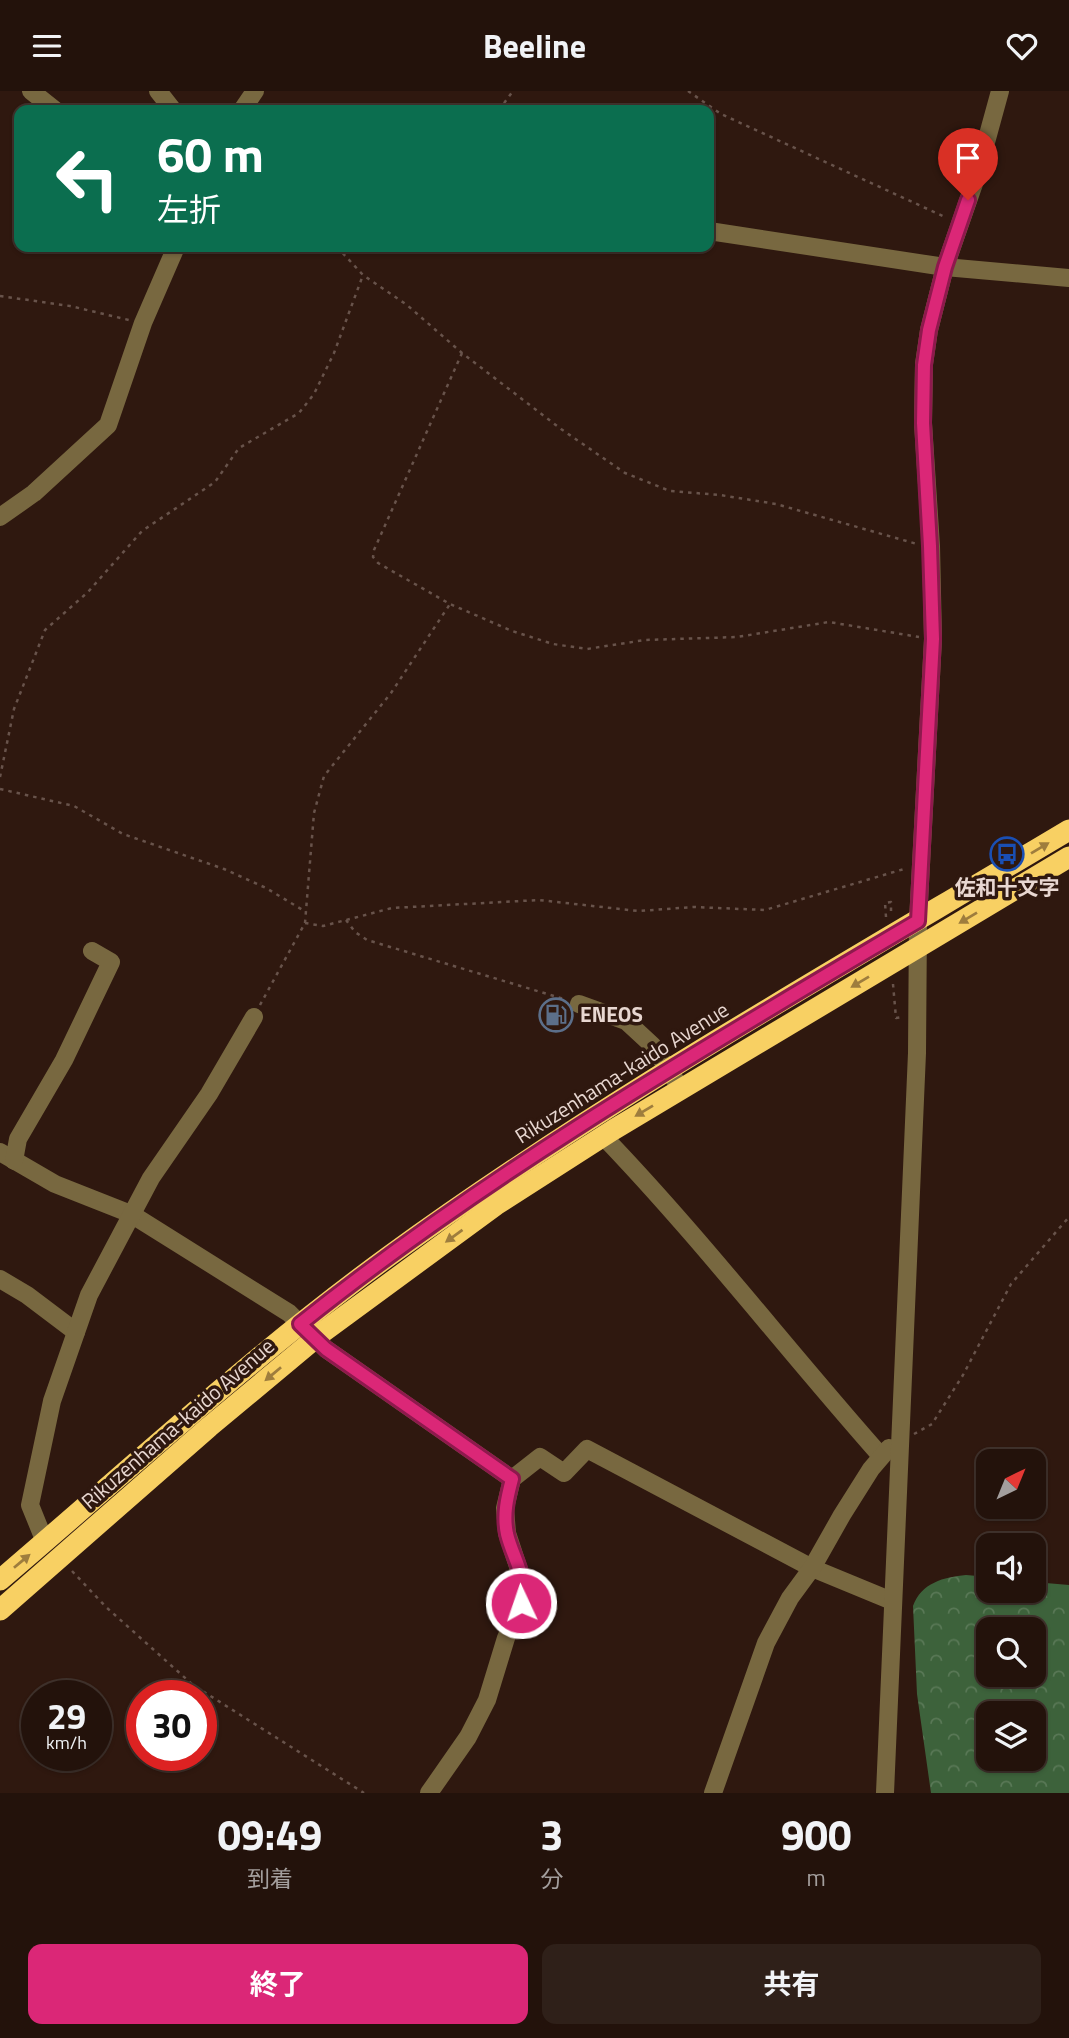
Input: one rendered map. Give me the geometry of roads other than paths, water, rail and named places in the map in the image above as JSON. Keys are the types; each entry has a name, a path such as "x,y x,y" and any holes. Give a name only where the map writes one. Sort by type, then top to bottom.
{"highway":[{"name":"Rikuzenhama-kaido Avenue","path":"0,1580 308,1331 603,1136 676,1080 918,921 1069,830"},
{"name":"Rikuzenhama-kaido Avenue","path":"0,1610 209,1427 390,1256 530,1158 919,947 1069,857"}],"street":[{"path":"31,91 49,105"},
{"path":"885,1793 898,1443 917,1053 918,921 933,639 923,423 924,365 929,330 945,267 977,176 1000,91"},
{"path":"714,232 945,267 1069,278"},
{"path":"0,517 34,493 108,425 143,323 174,252"},
{"path":"92,951 111,962 64,1060 7,1156 55,1184 131,1214 289,1314 326,1349 512,1479"},
{"path":"579,1004 626,1021 652,1045 676,1080"},
{"path":"45,1542 30,1506 52,1401 89,1295 151,1178 209,1094 254,1017"},
{"path":"603,1136 655,1190 881,1457"},
{"path":"0,1279 27,1295 76,1332"},
{"path":"713,1793 766,1643 790,1598 842,1515 885,1451 898,1443"},
{"path":"429,1793 468,1737 487,1700 506,1638 521,1603 525,1588 507,1533 505,1508 512,1479 540,1457 564,1473 587,1449 811,1568 892,1601"}],"place":[{"name":"佐和十文字","path":"1007,854"},
{"name":"ENEOS","path":"556,1015"}]}
